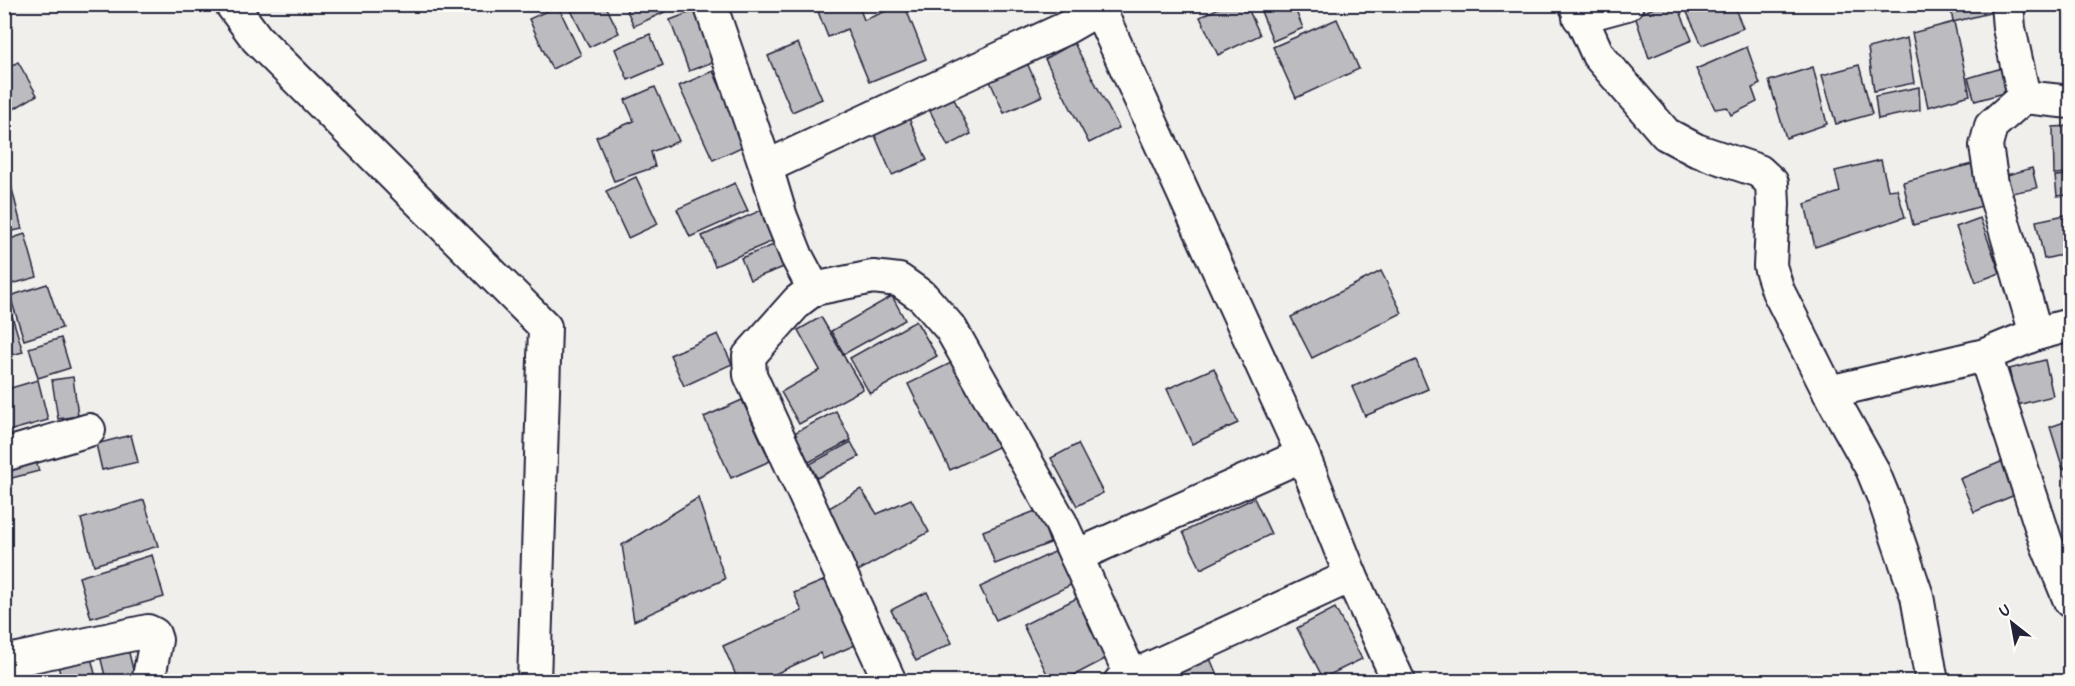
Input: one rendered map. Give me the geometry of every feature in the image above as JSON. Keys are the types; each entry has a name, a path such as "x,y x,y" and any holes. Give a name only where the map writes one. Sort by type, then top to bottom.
{"street":[{"path":"231,4 257,39 545,327 534,681"},
{"path":"710,4 781,217 797,257 814,290"},
{"path":"1627,4 1577,11 1598,55 1666,134 1696,150 1759,171 1772,183 1770,266 1778,291 1829,392 1872,469 1883,496 1917,596 1932,681"},
{"path":"2007,4 2009,28 2024,97"},
{"path":"766,167 1066,28 1098,7 1303,455 1351,576 1399,681"},
{"path":"2025,339 1986,146 1991,126 2024,97 2070,102"},
{"path":"890,681 750,375 749,356 798,301 814,290 873,277 899,280 923,297 951,330 1061,523 1129,680 1351,576"},
{"path":"1829,392 1985,355 2070,324"},
{"path":"1985,355 2046,542 2070,601"},
{"path":"4,455 89,430"},
{"path":"1076,556 1303,455"},
{"path":"4,662 148,631 154,634 156,639 148,681"}],"building":[{"path":"568,4 605,4 619,33 589,47"},
{"path":"624,4 669,4 671,9 634,26"},
{"path":"815,4 858,4 864,20 904,4 926,59 869,82 847,29 828,37"},
{"path":"1227,4 1246,4 1260,35 1218,55 1200,17"},
{"path":"1258,4 1293,4 1303,28 1273,41"},
{"path":"1663,4 1677,4 1692,40 1649,58 1635,16"},
{"path":"1699,4 1733,4 1743,28 1702,45 1686,10"},
{"path":"1879,4 1912,4 1881,12"},
{"path":"1950,4 2001,4 2002,10 1953,22"},
{"path":"558,6 581,55 552,69 529,19"},
{"path":"699,9 718,60 689,71 670,20"},
{"path":"1337,19 1359,69 1296,98 1273,47"},
{"path":"1954,22 1970,95 1928,107 1912,33"},
{"path":"650,34 663,65 628,80 615,49"},
{"path":"1907,38 1914,83 1874,91 1868,48"},
{"path":"798,43 822,99 792,112 768,56"},
{"path":"1074,43 1119,128 1089,143 1045,59"},
{"path":"1747,47 1760,84 1752,88 1757,102 1731,115 1727,107 1715,109 1696,69"},
{"path":"18,62 37,95 4,115 4,70"},
{"path":"1027,63 1042,96 1004,113 989,79"},
{"path":"1859,65 1872,114 1836,124 1822,75"},
{"path":"2012,65 2017,89 1975,101 1968,78"},
{"path":"1813,67 1827,124 1786,138 1769,81"},
{"path":"713,71 746,145 713,160 679,86"},
{"path":"655,87 679,141 651,152 655,167 614,181 596,137 634,121 625,100"},
{"path":"1919,87 1920,110 1878,119 1875,96"},
{"path":"952,95 971,134 948,146 928,107"},
{"path":"908,116 927,160 892,175 873,131"},
{"path":"2070,126 2070,173 2054,174 2053,127"},
{"path":"1881,160 1888,190 1897,189 1905,217 1815,247 1805,204 1840,192 1835,171"},
{"path":"1976,163 1989,204 1913,225 1903,182"},
{"path":"2032,168 2037,188 2012,193 2007,175"},
{"path":"2070,175 2070,195 2057,196 2055,176"},
{"path":"636,177 658,224 628,238 606,191"},
{"path":"735,183 748,211 690,237 677,209"},
{"path":"11,185 22,229 4,233 4,187"},
{"path":"771,206 784,236 715,266 702,236"},
{"path":"2070,214 2070,253 2044,259 2036,221"},
{"path":"1980,218 2000,273 1976,282 1956,227"},
{"path":"25,234 37,277 8,285 4,273 4,241"},
{"path":"781,242 789,265 750,280 741,258"},
{"path":"1381,271 1402,313 1312,358 1291,317"},
{"path":"47,284 62,328 24,340 10,296"},
{"path":"4,296 6,296 23,352 4,357"},
{"path":"892,296 905,320 844,354 831,331"},
{"path":"821,317 863,389 799,424 781,392 820,370 798,330"},
{"path":"916,321 937,356 870,394 850,358"},
{"path":"718,334 732,364 684,386 670,355"},
{"path":"61,338 70,368 38,378 29,348"},
{"path":"957,360 998,447 950,470 908,384"},
{"path":"1416,360 1428,389 1365,416 1352,387"},
{"path":"2045,360 2053,396 2017,405 2009,369"},
{"path":"1214,368 1238,423 1192,444 1167,389"},
{"path":"73,377 78,416 58,419 52,380"},
{"path":"38,380 48,420 5,432 4,390"},
{"path":"742,400 770,461 731,478 704,417"},
{"path":"836,411 851,440 809,462 794,433"},
{"path":"2070,420 2070,466 2063,469 2050,427"},
{"path":"131,435 138,462 102,470 96,444"},
{"path":"851,442 859,457 817,478 810,464"},
{"path":"1078,444 1103,493 1077,506 1051,458"},
{"path":"34,455 39,471 4,480 4,462"},
{"path":"2008,459 2022,492 1974,512 1960,479"},
{"path":"2070,474 2070,494 2066,475"},
{"path":"861,489 877,514 911,499 929,532 851,575 824,511"},
{"path":"698,498 725,579 634,621 622,545"},
{"path":"1254,498 1271,534 1201,569 1183,532"},
{"path":"144,500 158,546 94,565 81,519"},
{"path":"1038,510 1050,543 995,564 983,531"},
{"path":"1056,551 1071,585 996,620 980,587"},
{"path":"152,555 164,597 91,618 79,577"},
{"path":"835,576 864,641 823,659 820,653 758,682 739,682 723,646 802,611 794,593"},
{"path":"927,592 952,643 916,661 891,610"},
{"path":"1081,596 1111,656 1061,682 1051,682 1023,625"},
{"path":"1335,608 1362,659 1323,678 1297,628"},
{"path":"126,640 134,674 106,680 98,647"},
{"path":"89,649 97,682 62,682 56,657"},
{"path":"1209,656 1220,682 1172,682 1169,673"},
{"path":"32,657 38,682 4,682 4,665"}]}
